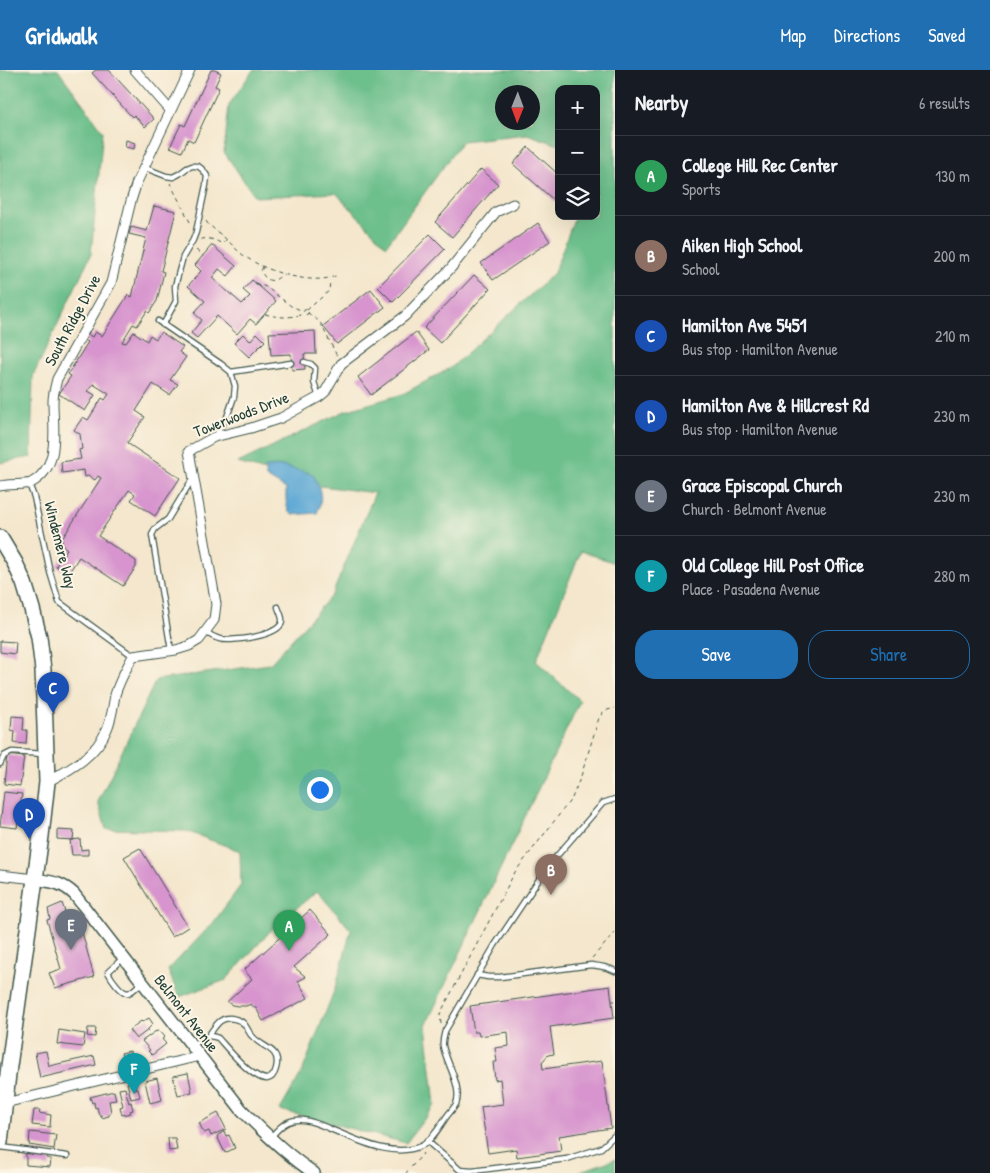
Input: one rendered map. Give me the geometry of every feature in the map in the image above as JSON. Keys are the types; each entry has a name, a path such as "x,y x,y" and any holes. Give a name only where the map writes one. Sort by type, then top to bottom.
{"main road":[{"path":"0,538 24,584 39,637 43,670 47,782 35,880 5,1065 5,1103 0,1142"}],"street":[{"path":"135,70 170,110"},
{"name":"South Ridge Drive","path":"29,484 40,476 50,464 54,441 54,396 57,379 112,283 131,201 144,167 190,70"},
{"name":"Towerwoods Drive","path":"133,656 189,646 199,640 214,620 216,604 189,451 214,437 281,418 319,397 325,392 341,364 405,316 452,268 496,212 513,204"},
{"name":"Windemere Way","path":"0,486 29,484"},
{"path":"47,782 87,758 99,744 107,729 120,681 133,656"},
{"path":"0,875 35,880"},
{"name":"Belmont Avenue","path":"35,880 54,882 70,890 241,1108 270,1138 314,1173"},
{"path":"5,1103 200,1056"}],"lane":[{"path":"144,167 173,177 187,168 198,166 207,176 196,232 183,257 175,286 176,301 160,323 231,372 235,386 234,397 226,417 214,437"},
{"path":"304,362 311,364 315,368 314,382 319,397"},
{"path":"231,372 291,363"},
{"path":"171,650 152,535 155,528 168,519 194,477"},
{"name":"Windemere Way","path":"29,484 34,497 50,572 60,602 133,656"},
{"path":"205,632 218,639 233,640 256,637 282,624 278,606"},
{"path":"0,764 4,756 12,752 46,754"},
{"path":"270,1138 282,1125 289,1121 305,1120 377,1147 393,1150 423,1145 456,1104 458,1095 442,1044 445,1031 495,945 548,866 603,803 615,799"},
{"path":"123,958 108,972 120,990 129,993 142,982"},
{"path":"477,975 500,977 591,965 601,966 615,972"},
{"path":"192,1046 209,1035 222,1019 228,1017 238,1019 244,1023 253,1038 274,1052 278,1058 273,1074 267,1079 254,1075 218,1038 209,1035"},
{"path":"427,1141 460,1170 472,1171 566,1159 601,1148 615,1135"},
{"path":"0,1146 67,1156"}],"path":[{"path":"166,176 196,232"},
{"path":"201,210 208,224 227,239 242,255 262,267 282,274 301,277 330,279 338,275"},
{"path":"193,240 207,238 222,244 227,239"},
{"path":"190,246 203,256"},
{"path":"262,267 263,277 269,281 278,279 282,274"},
{"path":"255,283 266,287 291,306 307,310 329,291 330,279"},
{"path":"303,310 304,314"},
{"path":"307,310 308,314"},
{"path":"265,314 279,318 308,314 320,322 341,364"},
{"path":"445,1031 440,1022 440,1014 515,872 572,798 599,718 604,711 615,708"},
{"path":"592,959 615,933"},
{"path":"406,1173 422,1155 427,1141"}],"green space":[{"path":"0,70 58,70 103,131 91,254 33,376 31,457 0,463"},
{"path":"253,70 615,70 615,563 581,551 536,661 580,701 426,1025 435,1105 406,1143 280,1110 302,1072 336,986 351,930 317,891 273,928 226,980 179,997 168,970 213,923 241,885 240,851 186,831 106,829 98,802 156,680 270,664 332,595 375,493 313,485 238,463 345,411 403,394 452,367 554,273 574,220 600,220 600,85 555,85 555,144 527,134 462,141 386,246 336,193 255,197 224,152 229,105"},
{"path":"615,1159 615,1173 576,1173"}],"water":[{"path":"283,466 313,474 321,497 317,513 292,515 290,513 286,503 286,489 266,477 265,467"}],"building":[{"path":"96,70 109,70 154,119 145,127 134,115 132,117 92,73"},
{"path":"211,70 221,73 215,86 219,88 194,142 188,139 182,152 170,147 181,124 185,126"},
{"path":"126,140 135,143 134,149 125,147"},
{"path":"528,147 555,171 555,201 513,164"},
{"path":"481,169 498,184 452,237 435,222"},
{"path":"154,206 176,211 161,271 164,272 157,301 149,313 147,311 137,326 133,324 122,342 126,343 134,332 147,341 150,335 156,339 161,332 183,347 179,352 186,357 170,380 178,384 170,395 153,384 136,411 145,417 127,443 180,478 155,516 131,500 135,494 129,490 98,536 136,561 136,567 123,586 79,557 68,574 56,566 67,549 62,545 62,539 101,478 98,476 95,480 89,476 85,477 84,470 62,473 61,462 81,459 79,450 82,449 80,434 74,430 83,417 88,420 102,398 105,400 109,394 93,384 88,391 95,395 85,411 59,394 71,376 68,374 88,342 81,338 85,332 92,337 95,332 102,336 128,295 132,297 146,238 129,234 131,227 147,231"},
{"path":"538,223 550,241 493,280 481,263"},
{"path":"430,234 445,249 393,302 378,287"},
{"path":"212,245 236,266 228,276 219,269 212,278 242,304 250,296 243,290 252,280 276,301 256,324 250,319 237,334 217,316 197,338 191,333 202,320 194,313 205,301 188,286 201,271 195,265"},
{"path":"474,275 490,289 440,343 424,328"},
{"path":"371,289 385,307 337,344 323,326"},
{"path":"315,331 316,354 304,354 305,369 292,370 291,354 271,355 269,333"},
{"path":"416,332 429,350 371,395 358,377"},
{"path":"257,333 265,341 249,357 234,343 243,334 250,341"},
{"path":"0,641 16,642 15,654 0,652"},
{"path":"12,716 24,717 23,730 27,730 26,744 14,743 15,731 11,730"},
{"path":"7,755 24,757 20,786 4,784"},
{"path":"4,792 22,794 17,828 0,826"},
{"path":"57,830 74,831 73,840 57,839"},
{"path":"80,839 81,850 88,849 88,855 72,855 70,840"},
{"path":"140,848 188,927 172,937 124,857"},
{"path":"62,903 66,915 69,915 73,930 81,928 94,977 55,988 49,973 61,969 47,920 50,919 48,909"},
{"path":"310,910 331,934 294,967 306,977 298,981 308,998 263,1021 256,1008 251,1004 238,1006 227,1002 252,979 244,970"},
{"path":"610,986 614,1018 550,1027 554,1054 548,1055 542,1062 543,1069 602,1061 611,1128 559,1136 561,1151 517,1157 516,1149 488,1153 481,1107 503,1104 500,1079 495,1080 493,1062 497,1062 495,1048 509,1046 508,1032 479,1036 478,1032 474,1032 470,1006"},
{"path":"149,1018 153,1024 136,1039 129,1030 141,1021"},
{"path":"88,1028 96,1028 95,1037 87,1036"},
{"path":"59,1030 85,1034 83,1047 57,1044"},
{"path":"159,1030 165,1037 162,1039 166,1044 152,1055 142,1041"},
{"path":"46,1051 49,1066 94,1056 96,1065 40,1078 35,1053"},
{"path":"130,1051 132,1060 124,1062 121,1053"},
{"path":"188,1073 192,1092 178,1095 173,1076"},
{"path":"157,1078 162,1100 150,1103 145,1081"},
{"path":"134,1081 140,1097 131,1099 127,1083"},
{"path":"125,1088 133,1110 130,1111 131,1113 122,1115 120,1107 123,1106 119,1089"},
{"path":"114,1091 116,1100 109,1101 111,1112 109,1116 102,1118 90,1097"},
{"path":"34,1110 40,1110 39,1113 51,1115 50,1127 32,1125"},
{"path":"218,1113 226,1129 211,1136 209,1131 204,1133 199,1123"},
{"path":"224,1131 226,1136 229,1135 235,1148 225,1153 217,1136"},
{"path":"30,1132 56,1135 54,1149 29,1145"},
{"path":"168,1138 175,1138 177,1150 169,1151"},
{"path":"26,1152 48,1154 47,1158 51,1159 50,1167 26,1165"}],"place":[{"name":"Hamilton Ave 5451","path":"53,713"},
{"name":"Hamilton Ave & Hillcrest Rd","path":"29,839"},
{"name":"Aiken High School","path":"551,895"},
{"name":"Grace Episcopal Church","path":"71,950"},
{"name":"College Hill Rec Center","path":"289,951"},
{"name":"Old College Hill Post Office","path":"134,1094"}]}
